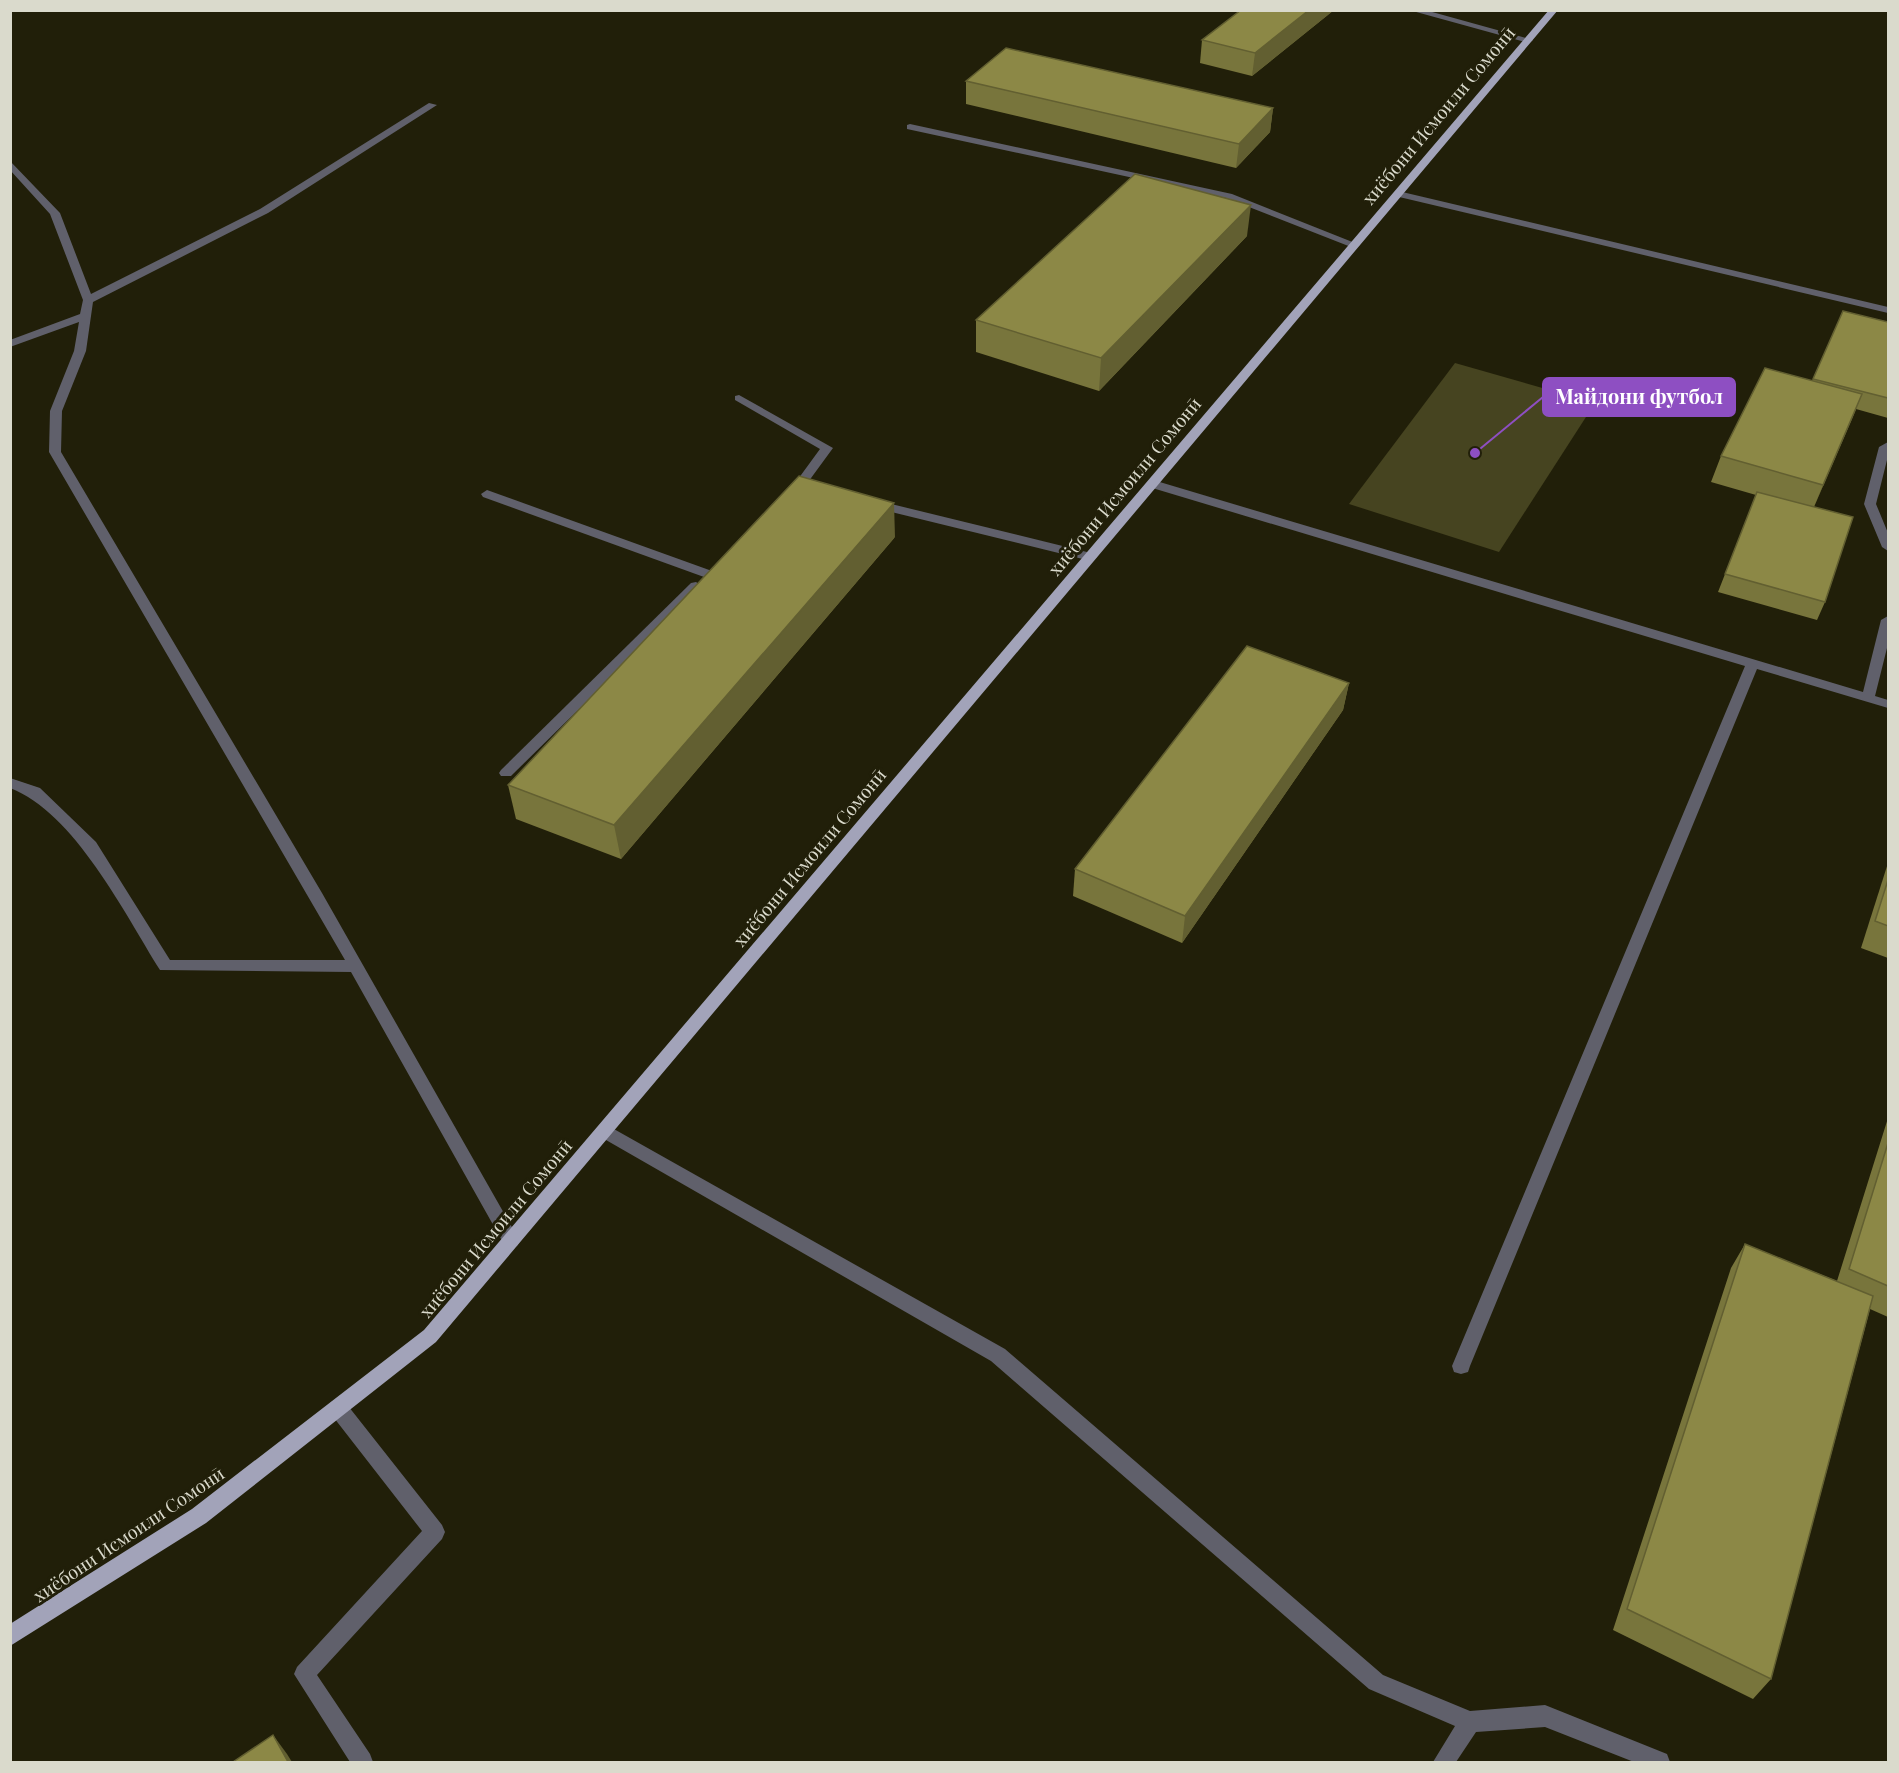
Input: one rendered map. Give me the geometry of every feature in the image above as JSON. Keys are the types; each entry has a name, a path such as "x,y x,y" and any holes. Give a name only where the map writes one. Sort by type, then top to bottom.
{"main road":[{"name":"хиёбони Исмоили Сомонӣ","path":"10,1636 199,1516 430,1336 1554,10"}],"street":[{"path":"1413,10 1529,40"},
{"path":"88,300 264,211 432,105"},
{"path":"910,127 1229,196 1355,245"},
{"path":"10,164 55,213 88,300 80,351 56,411 56,452 356,966 512,1241"},
{"path":"1398,195 1888,310"},
{"path":"10,344 86,316"},
{"path":"739,398 827,448 800,489"},
{"path":"1888,446 1885,447 1870,504 1888,547"},
{"path":"1154,484 1888,704"},
{"path":"487,494 712,570 506,773"},
{"path":"866,502 1091,557"},
{"path":"1868,698 1888,620"},
{"path":"1461,1366 1753,663"},
{"path":"10,783 35,792 91,846 166,966 356,966"},
{"path":"605,1131 998,1354 1376,1682 1470,1722 1545,1716 1659,1762"},
{"path":"338,1408 435,1532 304,1674 362,1762"},
{"path":"1444,1762 1470,1722"}],"shaded area":[{"path":"1455,363 1595,403 1499,552 1349,504"}],"building":[{"path":"1241,10 1309,10 1255,53 1202,40"},
{"path":"1006,48 1273,108 1239,144 966,81"},
{"path":"1135,174 1251,205 1101,358 976,320"},
{"path":"1843,311 1888,322 1888,398 1813,379"},
{"path":"1765,368 1862,394 1823,485 1721,456"},
{"path":"799,476 894,503 614,825 508,785"},
{"path":"1757,492 1853,517 1825,602 1725,574"},
{"path":"1247,646 1349,683 1185,916 1075,869"},
{"path":"1888,880 1888,926 1875,921"},
{"path":"1888,1143 1888,1286 1849,1269"},
{"path":"1745,1244 1873,1296 1771,1679 1627,1609"},
{"path":"273,1735 288,1762 233,1762"}],"place":[{"name":"Майдони футбол","path":"1475,453"}]}
